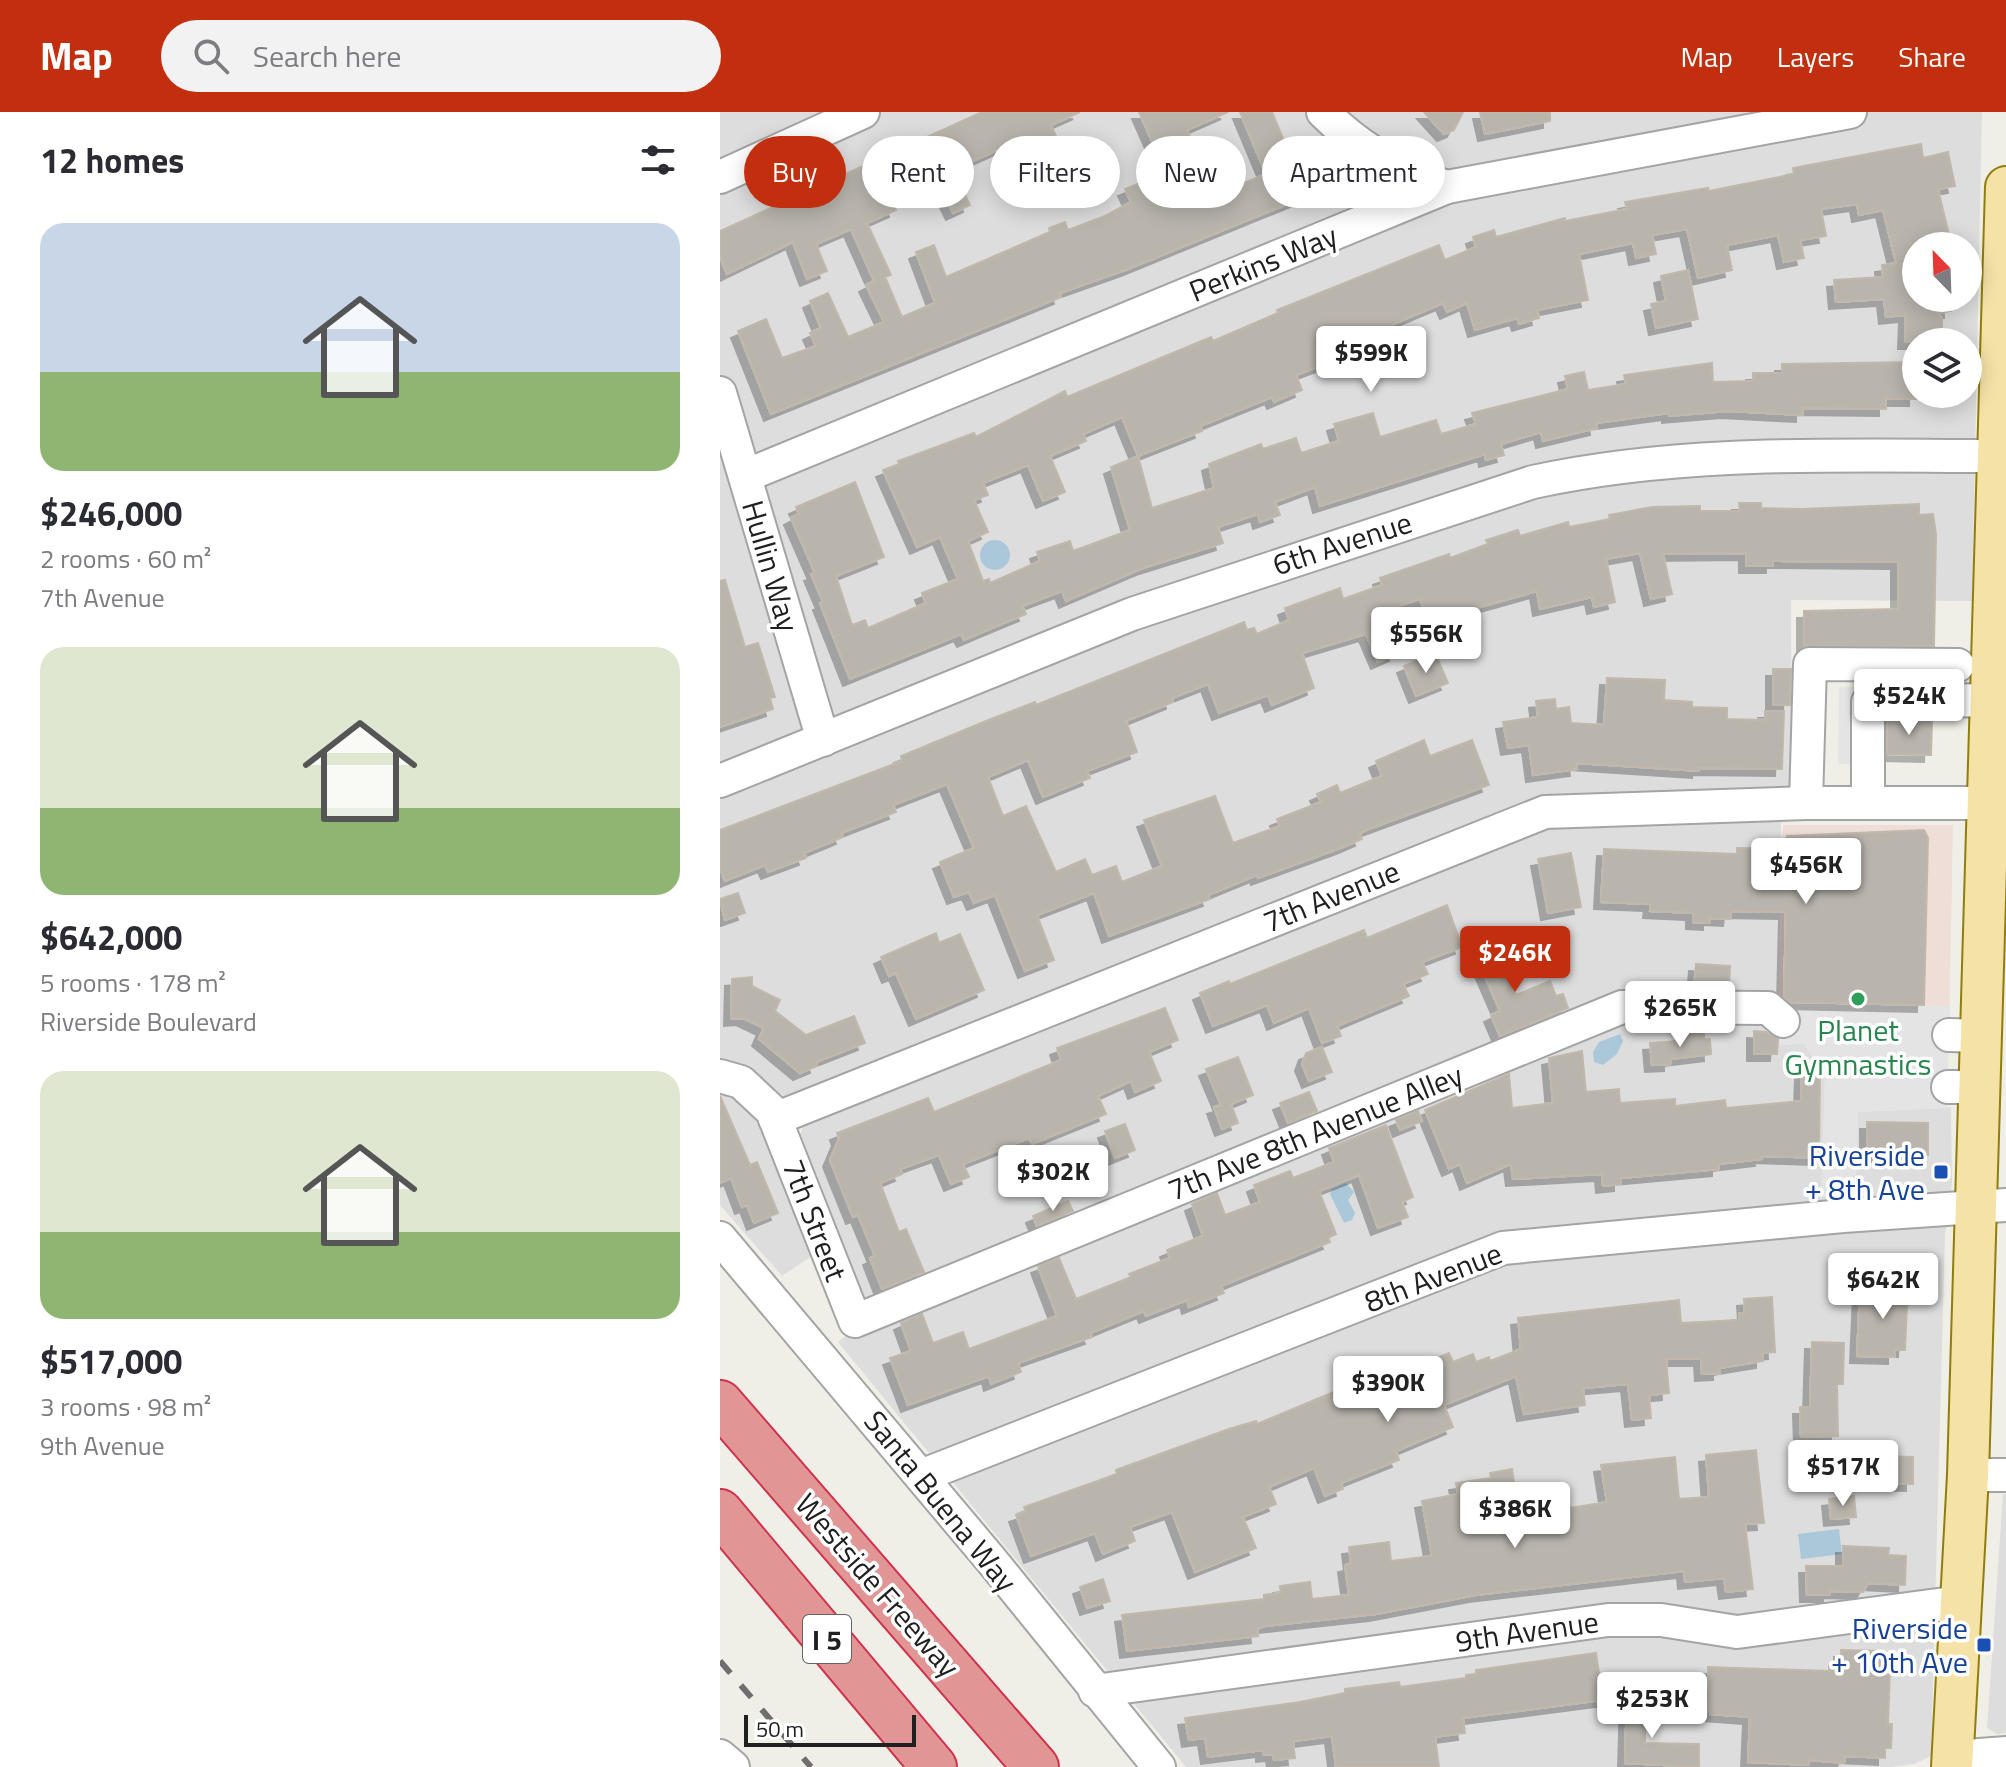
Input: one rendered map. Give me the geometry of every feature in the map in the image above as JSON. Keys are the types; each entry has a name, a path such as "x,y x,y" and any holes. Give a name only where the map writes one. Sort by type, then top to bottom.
{"highway":[{"name":"Westside Freeway","path":"720,1403 1036,1767"},
{"name":"I 5","path":"720,1512 934,1767"}],"main road":[{"path":"1952,1762 1960,1602 1987,1475 1990,1206 1963,1087 1965,1035 1996,896 1998,754 1991,700 2000,561 1996,456 2006,187"}],"street":[{"path":"720,177 863,112"},
{"path":"1323,112 1353,140 1390,164 1447,187"},
{"name":"Perkins Way","path":"745,476 1447,187 1850,112"},
{"name":"Hullin Way","path":"720,393 823,740"},
{"name":"6th Avenue","path":"720,781 1166,602 1533,482 1579,472 1674,460 1996,456"},
{"path":"1806,803 1810,664 1958,665"},
{"path":"1868,803 1868,702 1991,700"},
{"name":"7th Avenue","path":"775,1119 1537,814 1563,810 1806,803 1997,803"},
{"name":"7th Ave 8th Avenue Alley","path":"855,1321 1622,1007 1768,1008 1783,1021"},
{"path":"720,1076 741,1082 756,1092 775,1119"},
{"name":"7th Street","path":"775,1119 855,1321"},
{"name":"8th Avenue","path":"921,1476 1503,1248 1990,1206"},
{"name":"Santa Buena Way","path":"720,1238 921,1476 1159,1767"},
{"name":"9th Avenue","path":"1095,1691 1608,1620 1661,1620 1737,1632 1960,1602"},
{"path":"1952,1762 2006,1753"},
{"path":"720,1756 733,1767"}],"shaded area":[{"path":"720,112 1982,112 1980,232 1902,232 1902,312 1978,312 1978,328 1902,328 1902,408 1976,408 1972,601 1791,600 1792,794 1561,795 788,1099 743,1067 720,1063"},
{"path":"1839,687 1949,689 1884,708 1883,765 1838,764"},
{"path":"1781,819 1780,1044 1804,1044 1825,1075 1822,1197 1855,1195 1858,1112 1951,1107 1952,1183 1945,1235 1931,1756 1914,1764 1892,1767 1186,1767 838,1342 868,1320 798,1141 804,1124 1540,828"},
{"path":"1783,825 1953,825 1949,1035 1778,1017"},
{"path":"1784,1002 1950,1006 1947,1108 1858,1112 1855,1195 1821,1197 1825,1075 1804,1044 1780,1045"},
{"path":"720,1092 733,1096 753,1113 812,1256 782,1276 720,1205"},
{"path":"2003,1494 2006,1494 2006,1733 1997,1734 1987,1728"}],"water":[{"path":"995,540 1006,544 1010,555 1006,566 995,570 984,566 980,555 984,544"},
{"path":"1620,1034 1623,1041 1617,1054 1603,1065 1594,1062 1593,1052 1599,1042"},
{"path":"1346,1183 1354,1192 1348,1200 1355,1213 1352,1220 1344,1223 1330,1194 1332,1189"},
{"path":"1839,1529 1842,1554 1801,1559 1798,1534"}],"building":[{"path":"982,112 1080,112 1051,125 1056,136 990,136 990,153 974,160 974,136 929,136"},
{"path":"1139,112 1228,112 1187,130 1189,136 1150,136"},
{"path":"1240,112 1272,112 1282,136 1262,136 1262,164"},
{"path":"1424,112 1463,112 1454,130 1444,134"},
{"path":"1480,112 1550,112 1550,121 1485,134"},
{"path":"1921,144 1923,158 1948,152 1955,186 1938,189 1948,232 1902,232 1902,312 1944,312 1938,313 1942,318 1942,328 1906,328 1906,315 1886,317 1884,299 1836,302 1834,280 1883,277 1882,265 1896,263 1883,210 1859,215 1857,204 1821,209 1826,236 1800,240 1804,258 1784,262 1778,235 1727,245 1732,270 1698,278 1687,229 1652,235 1656,254 1636,258 1633,243 1579,254 1588,300 1537,310 1539,318 1519,324 1517,318 1475,330 1467,303 1447,312 1443,303 1391,325 1401,350 1382,358 1374,337 1339,351 1342,358 1296,375 1302,390 1274,402 1272,397 1200,426 1202,431 1138,456 1152,508 1214,488 1209,464 1261,444 1263,449 1296,438 1301,453 1339,441 1334,424 1373,413 1380,437 1436,420 1441,434 1476,424 1472,413 1568,389 1565,376 1584,372 1588,390 1626,384 1624,375 1712,363 1713,382 1753,381 1753,373 1782,373 1782,364 1902,362 1902,399 1886,399 1886,409 1803,408 1803,415 1728,411 1669,416 1669,413 1596,423 1597,428 1543,441 1541,432 1501,444 1504,455 1486,460 1485,454 1320,506 1315,487 1275,502 1280,515 1260,522 1258,514 1218,527 1223,543 1143,568 1066,601 1062,591 1022,606 1026,614 964,640 961,634 850,679 820,603 823,602 811,574 815,573 791,518 799,514 796,507 855,482 884,557 836,576 851,622 853,625 865,620 868,628 926,603 922,593 958,579 940,537 917,547 883,470 899,464 898,461 974,433 976,437 1065,391 1067,397 1211,337 1213,341 1278,313 1277,310 1439,245 1445,260 1476,247 1473,237 1494,230 1496,237 1565,218 1565,221 1627,209 1625,202 1708,188 1709,191 1794,174 1793,168","holes":["1122,417 1138,456 1111,467 1130,530 1073,551 1070,541 1037,552 1040,561 990,583 989,579 983,581 968,541 988,532 974,500 988,495 983,483 1028,465 1043,501 1065,492 1050,456 1086,441 1083,434"]},
{"path":"862,167 862,208 896,210 867,223 891,275 885,277 902,317 935,303 916,252 934,245 946,277 1050,232 1049,228 1065,222 1068,230 1105,216 1131,202 1125,189 1136,185 1136,208 1246,208 1246,182 1262,176 1262,208 1278,208 1060,293 1061,297 771,414 738,331 766,319 782,358 816,346 810,333 821,328 810,301 828,293 848,337 884,322 866,285 874,281 851,229 816,244 827,271 807,279 793,242 727,274 720,257 720,231 771,208 846,208 846,174"},
{"path":"1688,270 1698,319 1656,328 1651,304 1666,301 1661,276"},
{"path":"1739,503 1761,503 1761,508 1802,509 1919,504 1919,515 1933,514 1936,534 1934,646 1804,646 1804,611 1898,609 1898,562 1773,561 1773,566 1746,566 1746,553 1663,554 1672,594 1651,599 1640,553 1606,559 1615,602 1594,607 1592,597 1540,609 1537,591 1448,616 1454,629 1436,637 1420,599 1379,612 1396,654 1378,662 1366,634 1302,653 1314,688 1272,705 1268,695 1219,713 1208,684 1172,698 1173,702 1126,721 1137,752 1087,771 1090,778 1043,797 1028,760 988,777 1003,816 1026,806 1056,872 1085,859 1092,875 1116,866 1122,882 1162,866 1144,820 1215,796 1233,843 1280,826 1277,819 1321,802 1317,794 1337,785 1340,793 1382,776 1376,761 1424,740 1430,756 1472,740 1489,785 1366,830 1360,833 1362,839 1343,847 1258,878 1257,875 1208,895 1210,899 1109,936 1094,893 1037,915 1054,960 1025,971 995,895 974,903 969,892 954,897 940,862 974,848 947,784 893,805 896,812 841,833 843,837 804,853 806,858 768,872 765,865 725,881 720,868 720,830 902,761 901,756 991,719 1035,702 1036,705 1244,622 1247,630 1254,628 1257,634 1289,620 1285,608 1340,588 1343,599 1382,585 1380,578 1449,554 1450,558 1488,544 1486,540 1518,530 1520,536 1568,522 1569,527 1652,507 1700,506 1700,511 1740,511"},
{"path":"725,580 745,647 758,643 775,697 770,698 773,709 720,727 720,581"},
{"path":"1435,653 1448,683 1416,696 1404,666"},
{"path":"1773,669 1791,669 1790,705 1773,705"},
{"path":"1607,678 1665,680 1664,700 1692,702 1692,707 1727,708 1727,719 1765,720 1765,711 1784,711 1782,769 1699,768 1699,771 1576,763 1577,769 1533,775 1529,745 1508,748 1503,722 1538,717 1536,701 1555,699 1556,709 1569,707 1571,723 1604,725"},
{"path":"1932,720 1931,755 1887,754 1887,721"},
{"path":"1924,830 1928,838 1924,1005 1790,1002 1784,997 1786,912 1731,911 1730,919 1710,918 1710,923 1693,922 1693,913 1650,911 1651,904 1601,902 1604,849 1737,854 1737,848 1787,849 1787,836"},
{"path":"1571,853 1581,907 1548,913 1538,859"},
{"path":"738,893 745,913 725,920 720,899"},
{"path":"1447,905 1462,947 1422,962 1428,974 1403,984 1409,996 1337,1026 1341,1036 1322,1043 1309,1008 1274,1023 1267,1005 1213,1026 1200,993 1364,930 1367,938"},
{"path":"936,933 939,943 960,934 984,990 916,1019 896,973 889,976 881,957"},
{"path":"1493,940 1516,995 1550,981 1556,996 1563,994 1568,1008 1500,1036 1491,1015 1500,1011 1480,965 1476,967 1469,950"},
{"path":"1696,964 1730,966 1729,989 1694,988"},
{"path":"752,977 752,986 780,1000 775,1011 806,1035 854,1016 865,1043 816,1062 817,1066 800,1073 759,1039 764,1028 743,1018 731,1019 732,979"},
{"path":"1165,1008 1178,1040 1149,1052 1161,1081 1135,1092 1131,1081 1098,1096 1106,1114 1032,1144 1029,1138 963,1164 969,1177 951,1184 939,1155 900,1169 902,1174 880,1183 899,1232 906,1229 924,1272 882,1289 870,1258 875,1256 858,1215 853,1217 830,1160 839,1139 837,1133 928,1098 934,1112 1061,1060 1057,1048"},
{"path":"1754,1031 1766,1032 1778,1039 1777,1054 1754,1054"},
{"path":"1704,1032 1704,1039 1710,1039 1711,1054 1671,1059 1671,1064 1652,1065 1650,1043 1681,1041 1681,1034"},
{"path":"1322,1047 1332,1072 1309,1081 1302,1064 1306,1053"},
{"path":"1582,1051 1586,1092 1619,1089 1620,1103 1675,1099 1675,1106 1725,1100 1726,1108 1801,1101 1802,1070 1820,1071 1819,1158 1761,1156 1762,1159 1719,1164 1719,1169 1621,1178 1621,1184 1603,1186 1602,1174 1513,1179 1511,1164 1467,1183 1460,1164 1449,1169 1425,1110 1509,1074 1512,1108 1553,1103 1549,1058"},
{"path":"1238,1057 1253,1095 1231,1104 1238,1123 1222,1129 1214,1107 1221,1105 1206,1069"},
{"path":"1309,1092 1317,1111 1288,1123 1280,1103"},
{"path":"720,1096 750,1165 757,1162 778,1213 754,1223 747,1205 742,1207 731,1178 720,1183"},
{"path":"1418,1111 1422,1121 1400,1130 1396,1120"},
{"path":"1867,1122 1928,1123 1928,1155 1867,1155"},
{"path":"1125,1124 1135,1150 1115,1158 1105,1131"},
{"path":"1386,1125 1413,1197 1402,1202 1408,1217 1378,1228 1359,1175 1319,1191 1336,1234 1328,1238 1330,1242 1221,1286 1224,1293 1189,1307 1187,1300 1146,1316 1144,1311 1090,1333 1092,1337 1018,1363 1021,1372 991,1384 989,1376 908,1405 890,1358 911,1351 901,1323 922,1314 933,1343 963,1332 969,1349 1057,1316 1038,1266 1059,1258 1076,1299 1131,1277 1129,1274 1170,1258 1167,1250 1203,1236 1192,1204 1217,1193 1225,1215 1260,1202 1254,1185 1290,1171 1293,1178 1334,1162 1329,1148"},
{"path":"1068,1201 1073,1211 1037,1226 1033,1216"},
{"path":"1887,1282 1908,1283 1905,1350 1895,1350 1895,1357 1857,1356 1860,1289 1887,1290"},
{"path":"1772,1297 1775,1352 1763,1353 1763,1361 1720,1368 1720,1373 1702,1374 1701,1359 1666,1359 1669,1393 1649,1395 1651,1418 1632,1420 1628,1384 1583,1388 1585,1405 1524,1414 1516,1376 1444,1405 1453,1427 1396,1451 1399,1460 1341,1483 1343,1489 1325,1496 1314,1468 1269,1487 1276,1504 1243,1517 1256,1548 1195,1572 1172,1512 1130,1527 1135,1541 1103,1554 1095,1533 1031,1556 1016,1515 1026,1512 1024,1507 1117,1474 1116,1470 1229,1429 1256,1421 1257,1424 1410,1360 1412,1365 1449,1353 1453,1362 1473,1354 1476,1362 1489,1357 1490,1361 1521,1349 1518,1318 1679,1300 1681,1323 1739,1320 1739,1313 1745,1313 1744,1299"},
{"path":"1812,1342 1844,1343 1843,1384 1837,1384 1838,1436 1801,1437 1800,1407 1810,1407"},
{"path":"1851,1447 1882,1448 1881,1456 1913,1457 1913,1484 1850,1483"},
{"path":"1756,1450 1764,1523 1745,1524 1753,1589 1726,1592 1724,1578 1685,1582 1684,1571 1476,1595 1376,1614 1265,1626 1257,1629 1258,1636 1127,1651 1122,1615 1264,1599 1264,1595 1281,1593 1280,1586 1310,1582 1312,1599 1349,1595 1345,1565 1351,1564 1349,1547 1389,1542 1391,1561 1432,1556 1422,1501 1458,1494 1456,1483 1491,1478 1490,1473 1512,1469 1516,1495 1521,1494 1523,1507 1568,1498 1570,1508 1607,1502 1601,1465 1675,1457 1679,1499 1709,1497 1706,1455"},
{"path":"1854,1496 1856,1517 1831,1519 1829,1499"},
{"path":"1843,1546 1889,1548 1888,1555 1906,1556 1905,1585 1868,1583 1863,1592 1830,1591 1830,1595 1807,1595 1806,1566 1843,1566"},
{"path":"1103,1579 1110,1601 1087,1608 1080,1587"},
{"path":"1841,1650 1882,1651 1881,1669 1890,1669 1888,1724 1892,1724 1891,1748 1885,1748 1885,1758 1845,1756 1844,1763 1809,1760 1809,1765 1748,1762 1750,1717 1710,1714 1708,1667 1829,1671 1829,1666 1841,1667"},
{"path":"1596,1653 1603,1700 1463,1718 1465,1733 1435,1737 1439,1767 1336,1767 1332,1736 1293,1741 1295,1758 1274,1760 1273,1754 1263,1755 1263,1750 1208,1757 1205,1738 1189,1740 1185,1718 1300,1702 1345,1693 1345,1689 1399,1682 1400,1687 1466,1678 1466,1675 1476,1674 1476,1670"},
{"path":"1627,1690 1646,1690 1645,1743 1699,1744 1699,1767 1625,1763"}],"railway":[{"path":"720,1661 811,1767"}],"place":[{"name":"Planet Gymnastics","path":"1858,999"},
{"name":"Riverside + 8th Ave","path":"1941,1172"},
{"name":"Riverside + 10th Ave","path":"1984,1645"}]}
